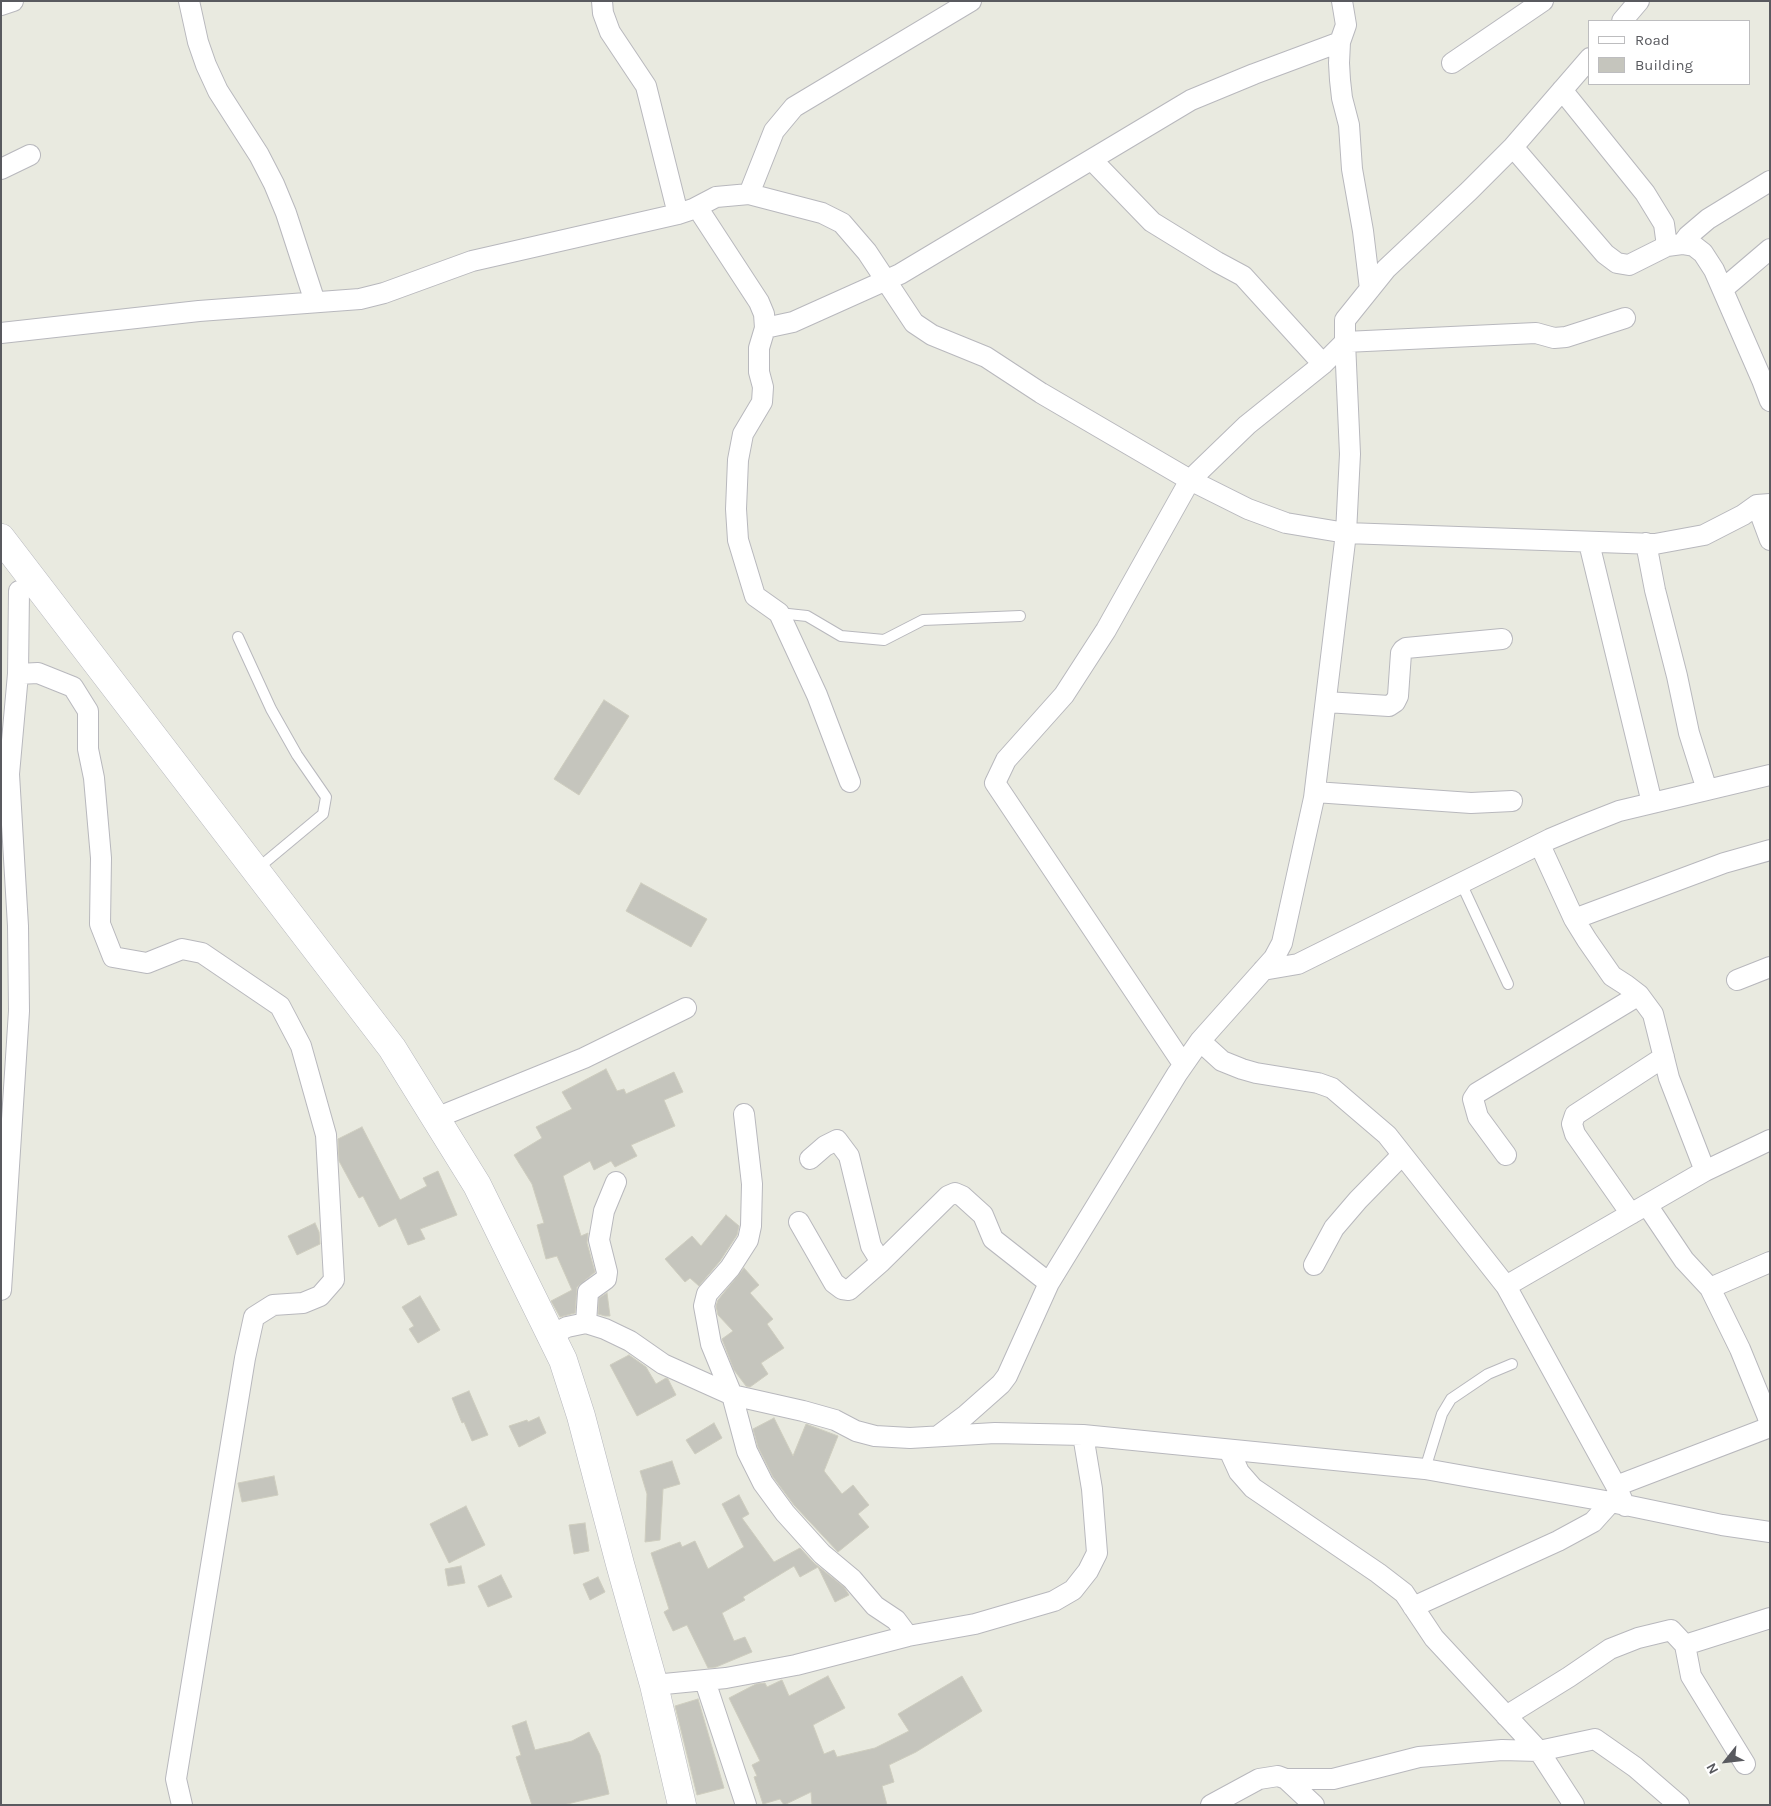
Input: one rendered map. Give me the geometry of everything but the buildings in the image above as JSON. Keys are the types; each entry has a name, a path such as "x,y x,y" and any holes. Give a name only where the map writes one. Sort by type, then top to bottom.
{"main road":[{"path":"1,538 19,590 257,870 392,1048 477,1185 563,1360 581,1416 654,1685 682,1805"}],"street":[{"path":"1,5 13,1"},
{"path":"188,1 206,65 218,91 259,155 274,184 286,213 315,302"},
{"path":"602,1 603,13 610,32 646,86 688,210 760,302 764,314 765,328 759,348 759,372 763,387 762,402 743,434 738,460 736,509 738,540 755,596 779,613 817,695 850,782"},
{"path":"749,194 774,131 794,107 971,1"},
{"path":"1342,1 1346,25 1340,42 1339,63 1342,98 1349,125 1352,169 1363,231 1370,289"},
{"path":"1452,63 1543,1"},
{"path":"1623,20 1639,1"},
{"path":"765,328 792,322 886,281 1192,100 1254,74 1340,42"},
{"path":"938,1436 966,1415 1001,1384 1007,1376 1049,1283 1183,1064 1200,1041 1274,958 1282,943 1315,792 1346,533 1350,454 1345,320 1386,269 1469,192 1513,147 1588,60"},
{"path":"1562,90 1645,193 1674,245"},
{"path":"1513,147 1605,254 1617,263 1629,265 1674,245 1708,219 1770,181"},
{"path":"1,169 30,155"},
{"path":"1092,160 1152,222 1243,276 1323,364"},
{"path":"1,333 199,311 360,299 384,293 472,261 688,210 716,197 749,194 822,213 842,223 867,252 914,323 932,335 986,357 1041,393 1190,480 1268,518 1286,524 1346,533 1655,544 1704,535 1764,505 1770,540"},
{"path":"1674,245 1689,244 1703,254 1714,270 1770,401"},
{"path":"1723,289 1770,249"},
{"path":"1183,1064 995,783 1006,760 1064,695 1106,630 1190,480 1247,426 1323,364 1346,342 1536,333 1554,338 1566,338 1625,318"},
{"path":"1589,543 1652,803"},
{"path":"1646,543 1654,590 1677,676 1689,733 1706,790"},
{"path":"1,1290 19,1011 18,926 9,774 18,674 19,590"},
{"path":"1326,702 1389,706 1395,702 1398,696 1401,653 1406,648 1502,639"},
{"path":"18,674 38,673 73,687 88,711 88,749 94,778 101,858 100,924 113,957 147,963 182,949 202,954 280,1006 301,1046 326,1136 334,1280 320,1296 304,1302 273,1305 254,1317 245,1358 176,1779 182,1805"},
{"path":"1263,970 1298,964 1540,845 1619,811 1770,775"},
{"path":"1315,792 1471,803 1512,801"},
{"path":"1540,845 1574,919 1587,940 1612,976 1639,996 1653,1014 1669,1078 1704,1171"},
{"path":"1574,919 1724,863 1770,850"},
{"path":"1737,980 1770,967"},
{"path":"1506,1155 1478,1116 1473,1099 1477,1093 1639,996"},
{"path":"436,1118 584,1058 686,1008"},
{"path":"1200,1041 1222,1061 1242,1069 1318,1083 1332,1088 1387,1135 1506,1286 1617,1498"},
{"path":"1413,1607 1558,1542 1593,1522 1617,1498 1770,1426 1740,1349 1710,1288 1639,1210 1575,1134 1572,1124 1575,1115 1664,1057"},
{"path":"744,1114 752,1184 751,1226 748,1240 730,1268 707,1294 704,1306 711,1344 732,1394 747,1451 763,1483 822,1554 852,1579 874,1606 896,1620 908,1636"},
{"path":"810,1159 825,1146 837,1140 849,1156 871,1246 881,1262"},
{"path":"1506,1286 1704,1171 1770,1140"},
{"path":"1314,1265 1334,1228 1358,1200 1402,1155"},
{"path":"586,1323 588,1292 606,1279 607,1272 599,1240 604,1210 616,1182"},
{"path":"799,1222 834,1283 842,1289 849,1290 881,1262 948,1196 955,1193 962,1196 983,1215 992,1239 1049,1283"},
{"path":"1710,1288 1770,1262"},
{"path":"551,1335 567,1327 586,1323 605,1329 630,1341 663,1364 732,1394 835,1420 856,1431 874,1436 892,1438 995,1433 1083,1435 1425,1468 1617,1498 1722,1525 1770,1532"},
{"path":"654,1685 705,1681 796,1665 908,1636 984,1622 1054,1601 1074,1590 1088,1571 1097,1554 1092,1490 1083,1435"},
{"path":"1229,1450 1239,1472 1253,1488 1404,1592 1434,1638 1539,1750 1574,1805"},
{"path":"1685,1645 1770,1618"},
{"path":"1506,1716 1610,1649 1638,1638 1672,1630 1685,1645 1691,1676 1744,1764"},
{"path":"705,1681 746,1805"},
{"path":"1211,1805 1259,1779 1278,1776 1286,1779 1333,1779 1419,1757 1502,1750 1539,1750 1595,1739 1635,1767 1679,1805"},
{"path":"1286,1779 1314,1805"}],"lane":[{"path":"779,613 807,616 841,636 884,640 923,620 1020,616"},
{"path":"238,637 297,755 326,797 324,814 257,870"},
{"path":"1462,884 1508,984"},
{"path":"1425,1468 1442,1414 1452,1399 1488,1374 1512,1364"}]}
